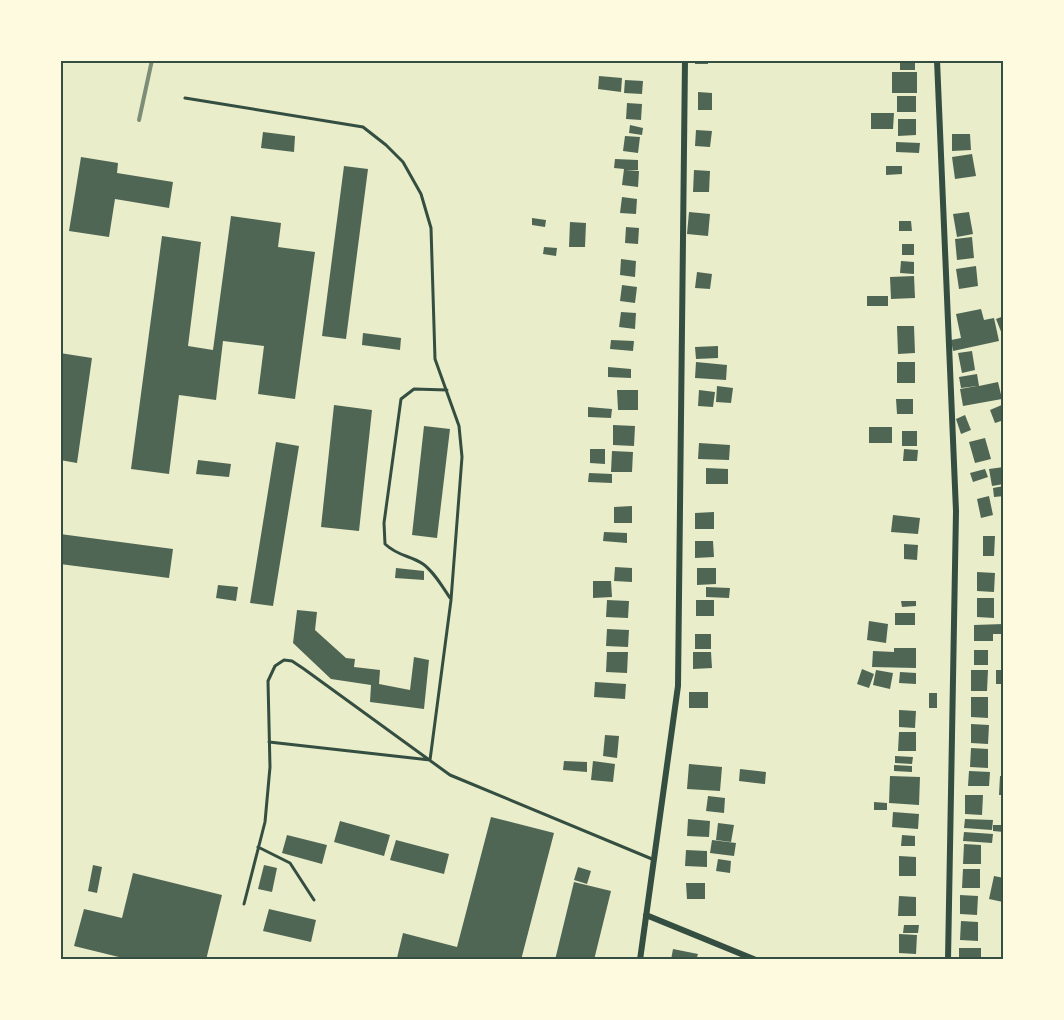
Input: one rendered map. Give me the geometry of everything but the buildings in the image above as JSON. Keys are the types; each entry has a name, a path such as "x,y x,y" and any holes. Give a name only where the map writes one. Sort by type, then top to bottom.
{"street":[{"path":"640,960 678,686 685,60"},
{"path":"937,60 956,511 948,960"},
{"path":"646,915 756,960"}],"lane":[{"path":"185,98 363,127 404,162 421,194 431,228 435,359 459,426 462,457 451,600 430,760"},
{"path":"447,390 414,389 401,399 384,523 385,544 396,555 422,563 435,576 451,600"},
{"path":"244,904 265,822 269,742 268,681 275,666 284,660 292,661 450,775 626,846 654,860"},
{"path":"269,742 430,760"},
{"path":"258,847 290,863 314,900"}],"railway":[{"path":"139,120 152,60"}]}
